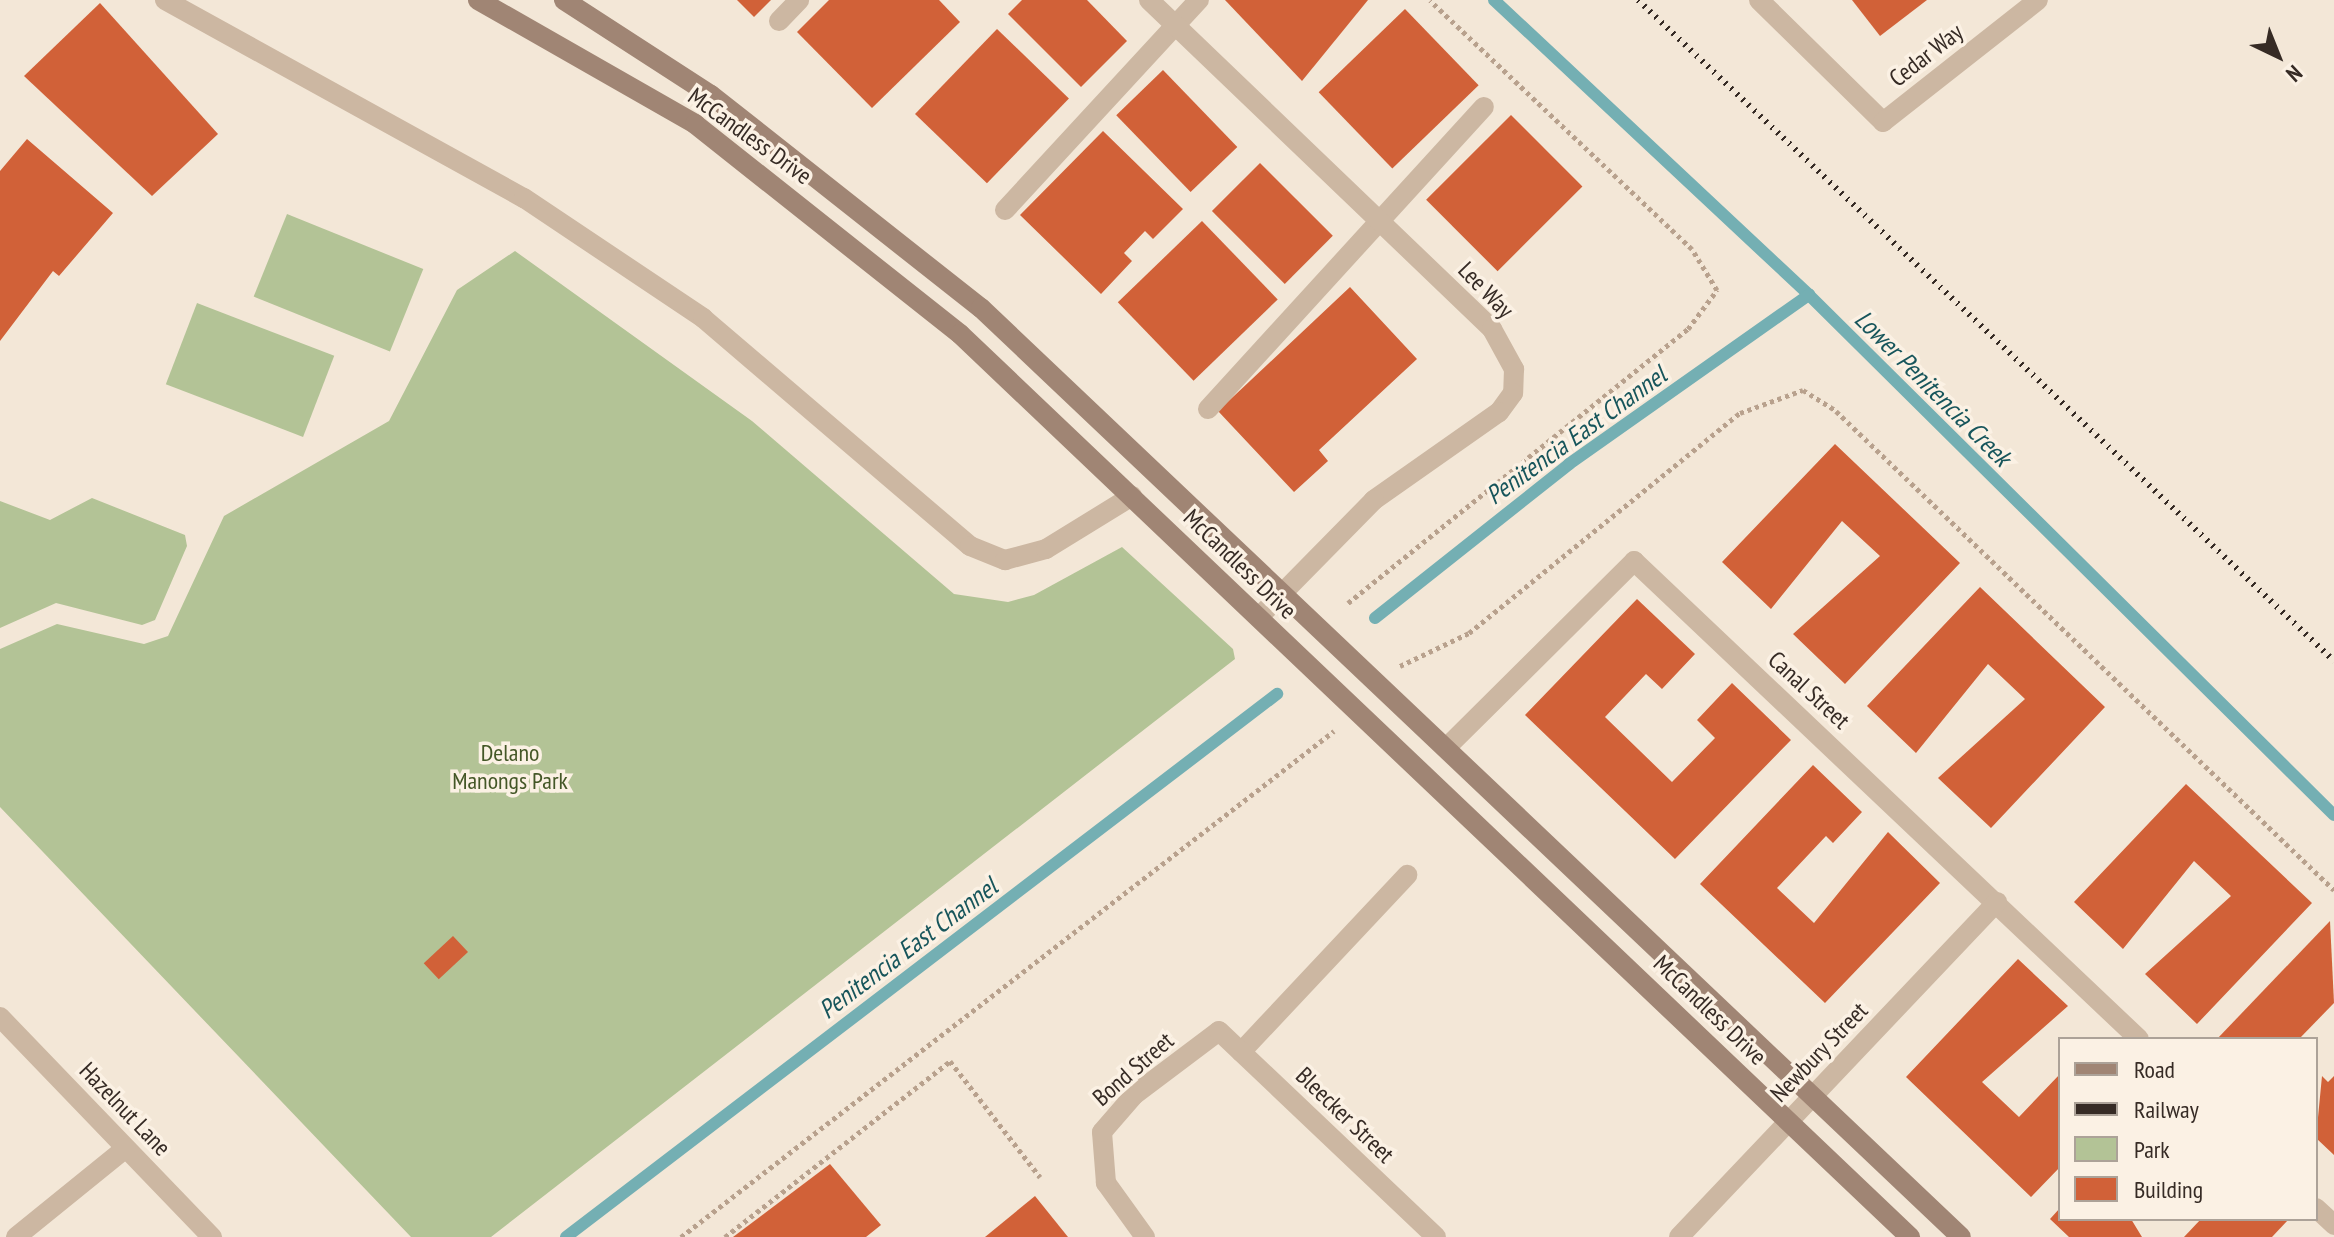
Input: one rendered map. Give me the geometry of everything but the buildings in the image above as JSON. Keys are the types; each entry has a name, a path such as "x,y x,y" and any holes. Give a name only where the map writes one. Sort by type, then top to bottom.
{"main road":[{"name":"McCandless Drive","path":"478,0 649,96 735,154 878,264 1132,496 1910,1237"},
{"name":"McCandless Drive","path":"564,0 711,95 892,233 1062,382 1961,1237"}],"street":[{"path":"165,0 524,198 703,318 970,546 1005,560 1046,549 1132,496"},
{"path":"779,21 799,0"},
{"name":"Lee Way","path":"1149,0 1492,329 1514,369 1513,393 1499,412 1374,500 1259,617"},
{"path":"1005,210 1199,0"},
{"name":"Cedar Way","path":"1759,0 1883,122 2038,0"},
{"path":"1208,409 1484,107"},
{"name":"Canal Street","path":"1447,747 1634,561 2137,1037"},
{"path":"1241,1052 1407,875"},
{"name":"Newbury Street","path":"1679,1237 1997,902"},
{"name":"Hazelnut Lane","path":"0,1017 212,1237"},
{"name":"Bleecker Street","path":"1219,1031 1436,1237"},
{"name":"Bond Street","path":"1145,1237 1106,1183 1102,1132 1134,1095 1219,1031"},
{"path":"16,1237 126,1148"},
{"path":"2318,1210 2334,1225"}],"path":[{"path":"1348,603 1688,329 1717,290 1692,249 1430,0"},
{"path":"1392,672 1469,633 1740,413 1803,390 1836,411 2334,890"},
{"path":"681,1237 1316,751 1343,721"},
{"path":"725,1237 950,1061 1040,1177"}],"green space":[{"path":"287,214 423,269 390,352 254,297"},
{"name":"Delano Manongs Park","path":"515,251 752,421 954,594 1008,602 1034,595 1122,547 1233,649 1235,659 491,1237 411,1237 0,807 0,649 57,624 144,644 168,636 224,516 389,421 457,290"},
{"path":"197,303 334,356 303,437 166,384"},
{"path":"92,498 185,535 187,546 155,620 142,625 56,603 0,628 0,501 50,520"}],"waterway":[{"name":"Lower Penitencia Creek","path":"1494,0 1809,295 2334,815"},
{"name":"Penitencia East Channel","path":"1375,618 1569,464 1809,295"},
{"name":"Penitencia East Channel","path":"566,1237 1277,694"}],"railway":[{"path":"1638,0 2334,661"}]}
